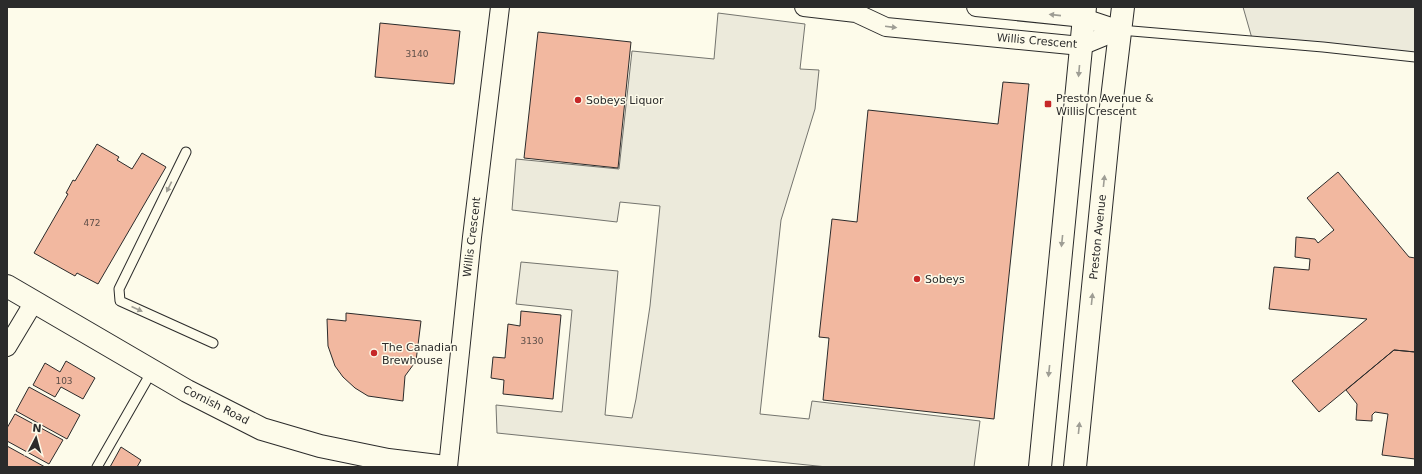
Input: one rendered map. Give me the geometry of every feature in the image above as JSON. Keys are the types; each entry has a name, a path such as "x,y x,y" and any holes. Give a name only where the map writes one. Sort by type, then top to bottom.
{"main road":[{"name":"Preston Avenue","path":"1074,467 1123,7"},
{"path":"1040,467 1084,12"},
{"name":"Cornish Road","path":"7,286 187,391 262,429 320,446 388,460 447,467"}],"street":[{"name":"Willis Crescent","path":"447,467 472,237 500,7"},
{"name":"Willis Crescent","path":"804,7 863,10 886,27 1081,46 1120,30"},
{"path":"976,7 1084,12 1120,30"},
{"path":"7,348 34,302"}],"lane":[{"path":"1120,30 1323,47 1415,57"},
{"path":"186,152 119,289 120,301 213,343"},
{"path":"97,467 152,371"}],"shaded area":[{"path":"1243,7 1415,7 1415,59 1253,42"},
{"path":"718,13 805,24 800,69 819,70 815,109 781,220 760,414 809,419 812,401 980,421 974,467 827,467 497,433 496,405 562,412 572,310 516,304 521,262 618,271 605,415 632,418 650,306 660,206 620,202 617,222 512,210 516,159 619,169 632,51 714,59"}],"building":[{"path":"380,23 460,31 454,84 375,77"},
{"name":"Sobeys Liquor","path":"538,32 631,42 618,168 524,158"},
{"name":"Sobeys","path":"1003,82 1029,84 994,419 823,400 829,338 819,337 832,219 857,222 868,110 998,124"},
{"path":"97,144 119,157 117,160 132,169 142,153 166,167 98,284 77,273 75,276 34,253 68,194 66,193 73,180 75,181"},
{"path":"1338,172 1409,257 1415,258 1415,352 1394,350 1319,412 1292,381 1367,319 1269,309 1274,267 1309,270 1310,259 1295,257 1296,237 1315,239 1318,243 1334,230 1307,198"},
{"path":"521,311 561,315 553,399 503,394 504,380 491,378 493,357 505,358 508,324 520,326"},
{"name":"The Canadian Brewhouse","path":"346,313 421,321 416,361 405,376 403,401 368,396 355,388 343,377 335,366 328,346 327,319 346,321"},
{"path":"1394,350 1415,352 1415,459 1382,455 1388,414 1375,412 1372,415 1372,421 1356,420 1357,404 1346,390"},
{"path":"66,361 95,378 83,399 61,387 55,397 33,385 45,363 60,372"},
{"path":"29,387 80,415 67,439 16,411"},
{"path":"15,414 63,440 49,464 7,441 7,428"},
{"path":"7,446 45,467 7,467"},
{"path":"121,447 141,460 137,467 110,467"}],"place":[{"name":"Sobeys Liquor","path":"578,100"},
{"name":"Preston Avenue & Willis Crescent","path":"1048,104"},
{"name":"Sobeys","path":"917,279"},
{"name":"The Canadian Brewhouse","path":"374,353"}]}
